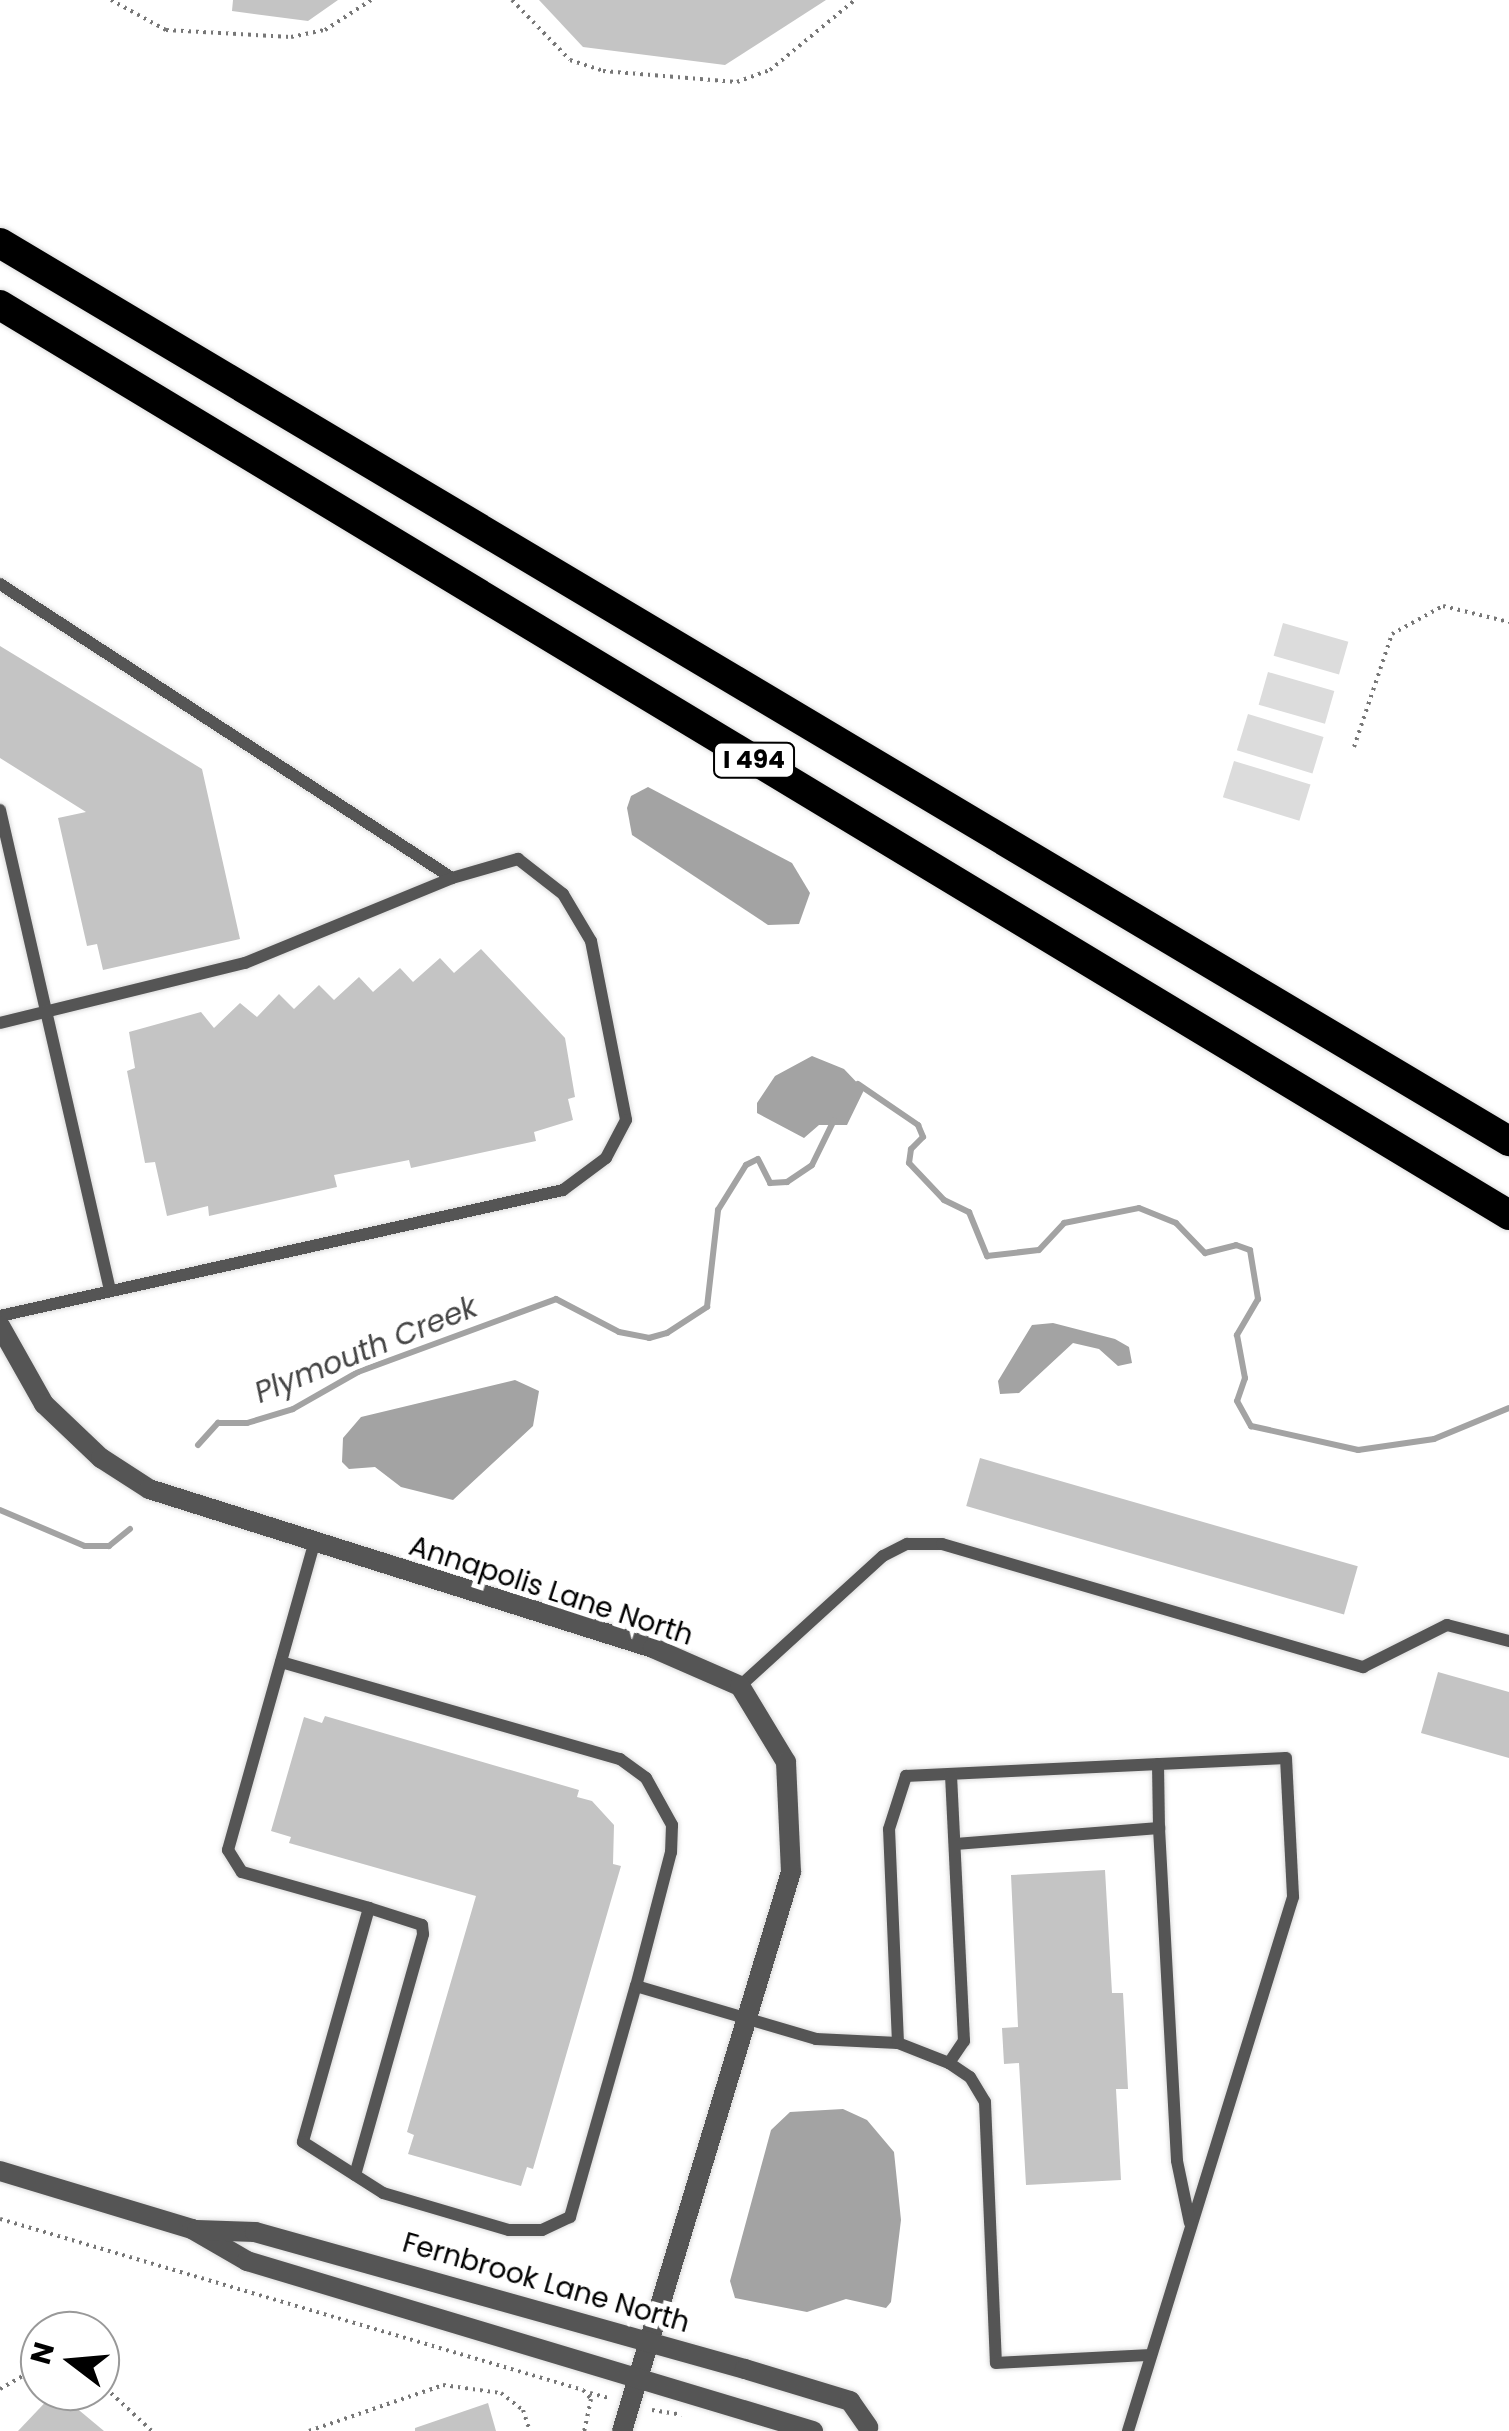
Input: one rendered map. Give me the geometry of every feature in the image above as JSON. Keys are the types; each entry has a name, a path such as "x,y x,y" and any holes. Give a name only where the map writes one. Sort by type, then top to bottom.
{"highway":[{"name":"I 494","path":"0,243 1509,1141"},
{"name":"I 494","path":"0,305 1509,1215"}],"street":[{"name":"Annapolis Lane North","path":"0,1326 44,1404 101,1458 150,1489 314,1544 654,1648 740,1686"},
{"path":"622,2431 791,1872 786,1762 740,1686"},
{"name":"Fernbrook Lane North","path":"0,2171 192,2230 247,2261 813,2431"},
{"name":"Fernbrook Lane North","path":"192,2230 255,2232 850,2401 868,2430"}],"lane":[{"path":"0,584 452,878"},
{"path":"0,810 110,1290"},
{"path":"0,1023 245,963 452,878 518,860 562,894 591,941 626,1120 606,1158 563,1190 0,1316"},
{"path":"314,1544 228,1850 242,1872 422,1925 423,1934 355,2175"},
{"path":"740,1686 882,1556 907,1544 942,1544 1363,1666 1447,1625 1509,1642"},
{"path":"282,1662 620,1759 646,1778 672,1825 672,1852 570,2217 542,2230 509,2230 384,2194 302,2142 368,1908"},
{"path":"898,2043 889,1829 906,1776 1286,1758 1292,1898 1128,2431"},
{"path":"1158,1764 1177,2161 1190,2226"},
{"path":"950,2063 964,2040 951,1774"},
{"path":"955,1844 1159,1828"},
{"path":"636,1986 816,2038 898,2043 950,2063 970,2078 985,2102 996,2362 1150,2355"}],"path":[{"path":"111,0 166,30 292,37 325,30 372,0"},
{"path":"512,0 570,60 603,71 738,82 770,70 855,0"},
{"path":"1354,747 1392,634 1444,606 1509,622"},
{"path":"0,2219 583,2390 592,2400 584,2431"},
{"path":"310,2431 443,2386 501,2393 522,2410 530,2431"},
{"path":"120,2401 152,2431"}],"shaded area":[{"path":"1283,623 1348,642 1339,674 1274,656"},
{"path":"1268,672 1334,691 1325,724 1259,705"},
{"path":"1248,714 1324,737 1312,773 1237,750"},
{"path":"1234,761 1311,784 1299,821 1223,797"},
{"path":"648,787 792,863 810,893 799,924 768,925 632,835 627,808 631,796"},
{"path":"812,1056 844,1069 864,1090 847,1125 819,1125 804,1138 757,1113 757,1103 775,1076"},
{"path":"1053,1323 1115,1339 1129,1347 1132,1363 1118,1366 1099,1349 1073,1343 1019,1393 1000,1394 998,1381 1032,1325"},
{"path":"515,1380 539,1391 533,1426 453,1500 401,1487 375,1467 349,1469 342,1462 343,1438 361,1417"},
{"path":"843,2109 867,2120 894,2152 901,2220 891,2302 886,2308 846,2299 807,2312 735,2298 730,2281 771,2130 790,2112"}],"building":[{"path":"233,0 338,0 308,21 232,11"},
{"path":"539,0 826,0 725,65 583,47"},
{"path":"0,646 202,769 240,939 103,970 97,944 87,946 58,818 86,812 0,758"},
{"path":"481,949 565,1038 575,1097 568,1099 573,1120 534,1132 536,1141 411,1168 409,1160 334,1175 337,1187 209,1216 208,1206 167,1216 155,1162 145,1163 127,1071 135,1068 129,1032 201,1012 214,1028 240,1003 257,1017 279,994 294,1009 319,985 334,1000 359,977 373,992 400,968 413,982 440,958 454,973"},
{"path":"980,1458 1358,1566 1344,1614 966,1506"},
{"path":"1438,1672 1509,1692 1509,1758 1421,1733"},
{"path":"325,1716 579,1790 577,1797 592,1801 614,1825 613,1864 621,1866 533,2169 527,2167 521,2186 408,2154 414,2135 407,2132 476,1896 289,1843 291,1837 271,1831 304,1717 322,1723"},
{"path":"1105,1870 1112,1993 1123,1993 1128,2089 1116,2089 1121,2180 1026,2185 1019,2063 1004,2064 1002,2028 1018,2027 1011,1875"},
{"path":"488,2403 496,2431 415,2431 415,2428"},
{"path":"37,2411 80,2411 104,2431 18,2431"}],"waterway":[{"name":"Plymouth Creek","path":"858,1084 918,1125 923,1137 911,1149 909,1163 944,1200 969,1212 987,1256 1039,1250 1064,1223 1139,1208 1176,1223 1205,1253 1236,1245 1250,1250 1258,1299 1237,1335 1245,1378 1237,1401 1251,1426 1358,1450 1434,1439 1509,1408"},
{"name":"Plymouth Creek","path":"198,1445 218,1423 247,1423 293,1409 358,1372 556,1299 619,1332 649,1338 667,1333 707,1307 718,1210 746,1165 758,1159 770,1183 787,1182 812,1165 834,1120"},
{"name":"Plymouth Creek","path":"0,1510 85,1546 109,1546 130,1529"}]}
